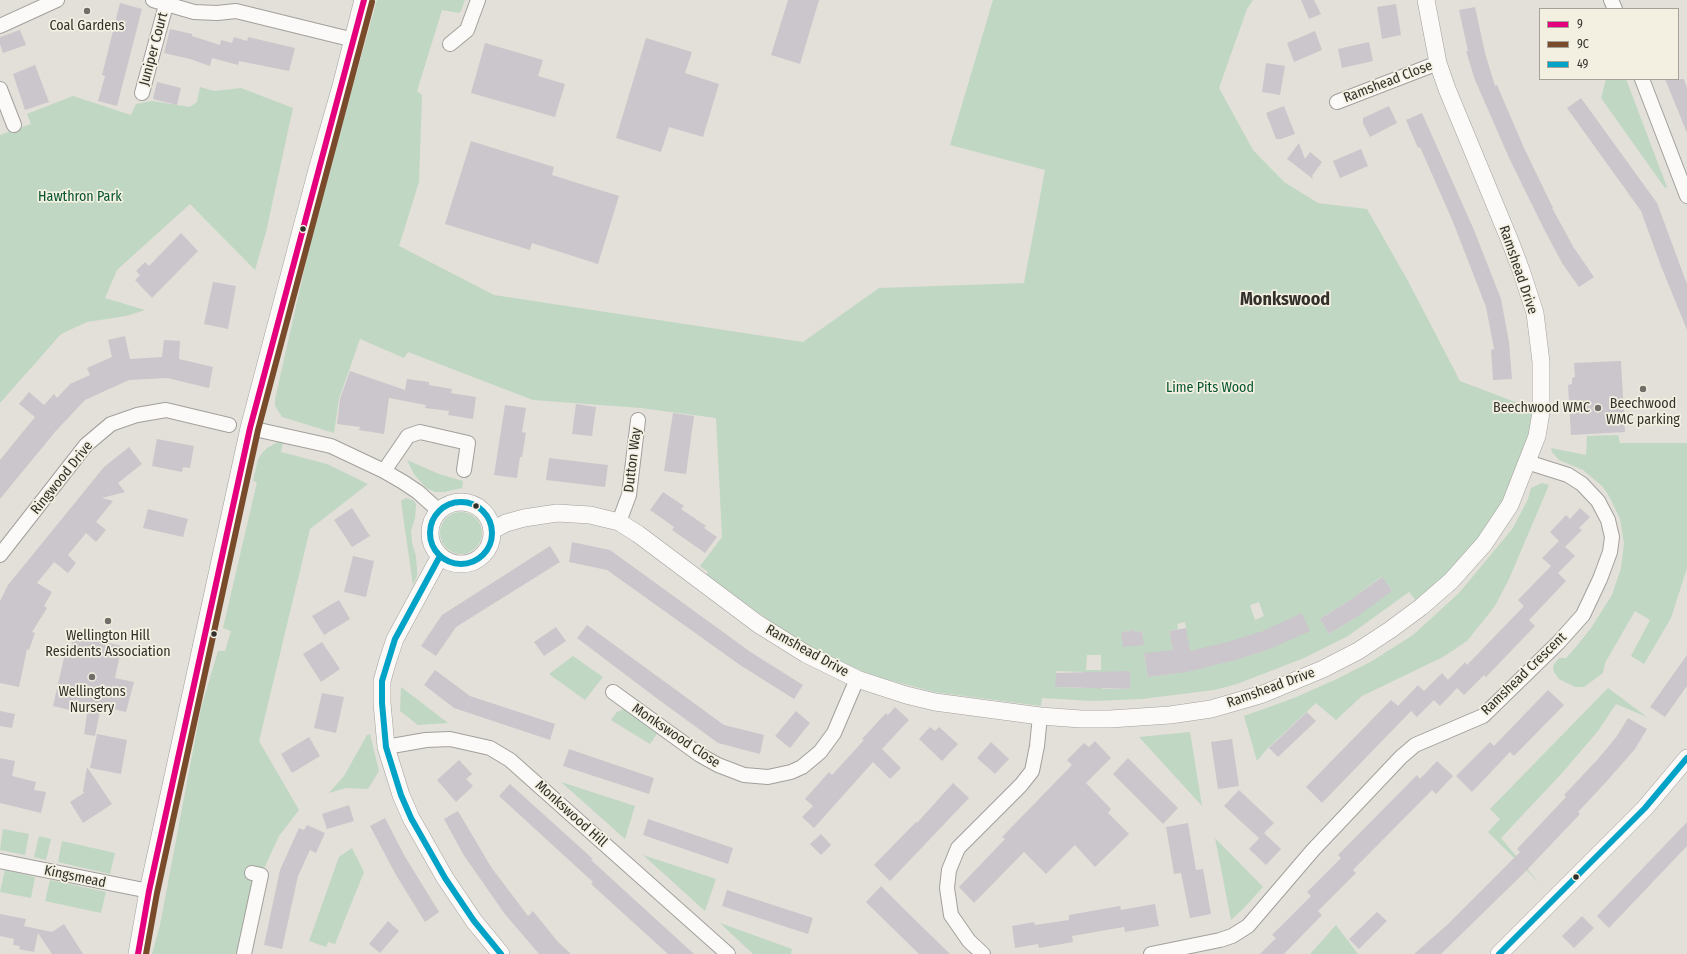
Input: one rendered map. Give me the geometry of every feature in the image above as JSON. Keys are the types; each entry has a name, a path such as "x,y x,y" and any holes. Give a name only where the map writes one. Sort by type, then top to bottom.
{"main road":[{"path":"138,954 149,891 250,428 364,0"}],"street":[{"path":"0,26 57,0"},
{"path":"450,44 467,30 478,0"},
{"name":"Ramshead Drive","path":"493,530 506,523 524,518 557,513 590,515 619,522 638,534 758,624 806,654 857,679 906,695 935,702 1040,716 1110,719 1170,715 1211,709 1263,694 1323,669 1358,650 1390,630 1421,607 1451,581 1484,544 1510,505 1537,436 1541,412 1541,362 1534,314 1513,248 1462,128 1438,62 1426,0"},
{"path":"159,2 194,12 217,13 238,5 354,40"},
{"name":"Juniper Court","path":"140,95 159,2"},
{"name":"Ramshead Close","path":"1337,102 1438,62"},
{"path":"1642,80 1687,196"},
{"path":"0,89 14,125"},
{"name":"Ringwood Drive","path":"0,555 86,445 111,424 137,414 166,410 228,425"},
{"name":"Dutton Way","path":"619,522 629,494 638,420"},
{"path":"250,428 331,446 384,471 418,492 439,511"},
{"path":"384,471 408,436 420,432 468,443 464,470"},
{"name":"Ramshead Crescent","path":"1151,954 1220,940 1232,936 1248,926 1313,850 1401,757 1415,745 1483,716 1558,643 1583,615 1600,579 1610,552 1612,536 1608,520 1598,501 1582,484 1568,475 1527,462"},
{"path":"461,502 470,503 485,513 493,530 492,539 484,555 468,564 451,562 440,556 432,546 430,537 432,521 439,511 452,503 461,502"},
{"path":"440,556 395,638 382,681 382,703 386,746 402,798 411,818 445,878 474,921 501,954"},
{"name":"Monkswood Close","path":"612,692 700,755 718,765 744,775 768,777 791,772 802,767 820,752 834,733 857,679"},
{"path":"983,954 969,941 951,915 947,888 949,870 958,848 1021,785 1032,771 1037,746 1040,716"},
{"name":"Monkswood Hill","path":"386,746 426,740 450,740 490,748 510,760 728,954"},
{"path":"1499,954 1645,808 1687,758"},
{"name":"Kingsmead","path":"0,861 149,891"},
{"path":"244,954 261,876 252,873"}],"green space":[{"name":"Lime Pits Wood","path":"377,0 465,0 459,13 442,10 417,91 422,95 419,182 399,246 494,295 803,342 879,288 1024,283 1045,170 950,145 993,0 1253,0 1247,9 1219,88 1253,150 1284,182 1318,203 1367,209 1408,281 1460,381 1541,412 1510,505 1421,607 1409,592 1348,636 1304,658 1237,684 1214,690 1142,699 1093,701 1042,698 1041,706 934,692 882,678 838,662 799,642 706,575 708,572 700,566 722,537 716,418 641,408 533,400 408,352 404,358 360,339 339,399 334,433 282,417 275,406 275,399 316,218","holes":["1381,577 1392,591 1357,595","1259,602 1264,616 1255,620 1250,605","1345,603 1355,618 1329,634 1320,619","1185,622 1188,641 1181,648 1173,650 1169,631 1178,629 1177,624","1134,630 1134,632 1142,631 1143,643 1122,632","1232,641 1267,650 1238,659","1144,654 1178,673 1148,677","1087,655 1101,655 1101,670 1086,670","1056,671 1084,672 1083,688 1056,687","1101,672 1130,689 1102,689"]},
{"path":"1606,80 1626,80 1667,187 1665,188 1601,98"},
{"name":"Hawthron Park","path":"200,87 214,91 241,88 293,108 266,232 255,270 190,204 117,270 105,298 145,310 126,316 87,322 61,334 0,403 0,135 31,124 27,114 73,96 131,115 136,104 152,101 190,107 197,102"},
{"path":"1618,435 1620,443 1687,443 1687,568 1671,618 1644,664 1631,656 1650,620 1635,611 1605,663 1603,673 1584,687 1575,687 1559,679 1554,672 1553,666 1559,658 1566,658 1576,647 1591,628 1612,595 1621,568 1624,543 1620,519 1609,496 1602,486 1583,470 1559,460 1552,452 1551,448 1586,455 1587,436"},
{"path":"278,442 283,442 281,452 327,464 368,484 310,529 259,741 299,810 279,836 261,875 244,954 152,954 160,925 201,708 218,651 225,651 231,631 223,628 257,482 253,481 258,459 267,448"},
{"path":"407,460 439,474 463,481 462,488 444,492 435,492 426,488 414,474"},
{"path":"1542,483 1549,485 1509,579 1495,606 1467,641 1443,657 1362,696 1336,720 1316,703 1267,749 1257,761 1244,716 1294,698 1337,679 1372,661 1413,635 1459,593 1513,528 1528,499 1531,488"},
{"path":"406,498 413,500 416,504 415,518 411,531 417,568 417,576 413,585 401,501"},
{"path":"461,512 476,518 482,533 476,548 461,554 446,548 440,533 446,518"},
{"path":"573,656 603,677 585,700 549,674"},
{"path":"401,687 448,723 418,725 400,711"},
{"path":"1608,688 1647,717 1616,704 1598,731 1563,772 1501,838 1539,883 1488,832 1500,819 1490,809"},
{"path":"624,709 657,734 650,744 611,720 617,712"},
{"path":"1190,732 1202,806 1139,737"},
{"path":"370,734 379,771 368,789 346,788 329,793 344,776 367,735"},
{"path":"561,782 635,806 625,839"},
{"path":"3,829 29,834 25,855 0,850"},
{"path":"39,836 51,839 46,860 34,857"},
{"path":"1215,838 1263,887 1231,920"},
{"path":"62,841 115,853 110,874 58,862"},
{"path":"352,848 364,872 335,944 328,942 326,947 309,941 339,857"},
{"path":"643,855 716,879 705,911"},
{"path":"5,870 35,877 31,898 0,892"},
{"path":"50,880 106,892 101,913 45,901"},
{"path":"720,923 792,949 791,954 753,954"},
{"path":"1336,925 1358,954 1310,954"}],"building":[{"path":"788,0 819,0 800,64 771,55"},
{"path":"1301,0 1314,0 1321,14 1309,19"},
{"path":"120,3 142,9 117,106 98,101 105,76 102,75"},
{"path":"1396,4 1401,35 1382,39 1377,7"},
{"path":"1475,7 1485,53 1495,86 1497,85 1552,208 1574,248 1594,277 1579,287 1562,263 1544,229 1510,160 1475,80 1466,51 1468,51 1459,10"},
{"path":"170,29 192,34 192,36 220,45 221,40 232,43 234,37 247,41 248,37 295,48 289,71 239,61 238,65 212,58 210,66 190,59 164,53"},
{"path":"20,30 26,45 3,53 0,44 0,37"},
{"path":"1315,31 1322,50 1294,62 1287,43"},
{"path":"646,38 692,52 685,73 719,84 703,137 669,127 661,152 616,138"},
{"path":"1369,42 1373,61 1342,68 1338,49"},
{"path":"485,43 543,60 538,76 565,84 555,117 471,93"},
{"path":"1266,63 1285,66 1280,95 1262,92"},
{"path":"35,65 49,102 25,110 13,74"},
{"path":"1684,79 1687,88 1687,133 1665,80"},
{"path":"157,82 181,88 177,105 153,99"},
{"path":"1581,98 1657,203 1687,284 1687,330 1641,211 1567,108"},
{"path":"1284,106 1295,134 1281,139 1276,139 1266,113"},
{"path":"1389,106 1397,123 1370,137 1363,123 1363,118"},
{"path":"1422,113 1474,230 1501,299 1509,342 1512,379 1493,380 1491,350 1494,349 1486,307 1453,222 1420,147 1418,148 1406,120"},
{"path":"471,141 554,167 552,175 619,196 598,264 532,243 530,250 445,224"},
{"path":"1299,143 1305,159 1310,152 1322,162 1312,176 1313,179 1287,159"},
{"path":"1361,149 1368,166 1340,178 1333,161"},
{"path":"181,233 198,251 152,298 135,280 140,275 136,271 145,262 149,266"},
{"path":"213,282 236,286 228,329 204,324"},
{"path":"125,336 130,359 162,357 164,340 180,341 179,359 213,367 209,388 167,378 129,380 85,400 55,432 0,499 0,460 35,417 19,404 29,392 44,405 54,394 57,398 70,384 90,375 87,368 112,357 108,340"},
{"name":"Beechwood WMC","path":"1621,361 1625,432 1571,435 1568,385 1572,384 1572,378 1575,377 1574,363"},
{"path":"350,371 405,390 407,379 429,382 429,385 452,389 451,393 476,397 473,419 448,415 449,411 425,408 426,405 389,398 384,434 359,430 360,427 337,424 340,399"},
{"path":"576,404 596,407 592,436 572,434"},
{"path":"505,405 526,408 522,432 526,433 517,478 494,475"},
{"path":"673,413 694,416 686,474 664,471"},
{"path":"157,439 194,446 190,468 183,467 182,472 152,466"},
{"path":"129,447 142,464 118,483 125,492 102,498 113,501 96,522 106,530 96,542 86,533 68,555 76,563 68,573 54,562 37,583 52,592 44,606 47,608 32,632 35,633 29,650 27,649 19,687 0,683 0,601 8,585 104,467"},
{"path":"549,458 608,465 605,487 546,480"},
{"path":"663,492 684,506 681,509 706,526 704,528 717,537 705,553 672,530 674,527 650,510"},
{"path":"352,508 370,536 352,547 334,520"},
{"path":"1580,508 1590,517 1579,528 1582,530 1565,547 1550,532 1566,515 1570,519"},
{"path":"148,509 188,519 183,537 143,528"},
{"path":"1559,541 1575,556 1558,573 1566,581 1529,620 1535,626 1486,677 1484,675 1464,695 1457,688 1440,706 1434,700 1417,717 1411,711 1322,803 1306,787 1391,700 1398,706 1418,685 1424,691 1442,673 1448,680 1465,662 1467,665 1524,606 1518,600 1551,566 1542,558"},
{"path":"572,542 610,550 752,653 803,685 794,699 740,665 607,570 569,562"},
{"path":"550,546 560,562 456,627 436,656 421,646 442,615"},
{"path":"353,556 374,561 366,597 344,592"},
{"path":"1382,577 1392,591 1355,618 1329,634 1320,619"},
{"path":"339,600 350,619 324,635 312,616"},
{"path":"1302,613 1310,631 1267,650 1239,659 1187,672 1148,677 1144,653 1173,650 1169,631 1186,628 1190,651 1263,631"},
{"path":"587,625 724,725 764,735 760,754 718,743 655,697 577,638"},
{"path":"556,627 566,641 544,656 534,642"},
{"path":"1134,630 1134,632 1142,631 1144,645 1123,647 1121,632"},
{"path":"74,635 122,646 115,678 134,682 126,712 101,706 95,736 84,734 87,714 53,706 66,649 71,650"},
{"path":"322,642 340,669 321,682 303,654"},
{"path":"1687,655 1687,686 1665,717 1650,707"},
{"path":"435,670 470,696 555,724 550,740 454,708 424,685"},
{"path":"1130,671 1130,689 1055,687 1056,673"},
{"path":"1548,690 1564,705 1514,756 1510,752 1472,792 1456,776 1490,742 1494,746"},
{"path":"322,693 344,697 336,733 314,728"},
{"path":"895,707 909,720 882,749 901,768 890,779 873,762 814,828 802,817 813,806 805,799 829,772 832,775 886,713 888,715"},
{"path":"0,711 15,714 12,728 0,726"},
{"path":"796,711 810,723 790,748 775,736"},
{"path":"1307,712 1316,721 1278,757 1269,748"},
{"path":"1628,718 1647,729 1635,749 1578,812 1580,814 1524,873 1441,954 1414,954 1447,925 1520,852 1517,849 1566,797 1564,795 1598,759 1617,736"},
{"path":"930,727 935,731 939,727 958,744 942,761 919,739"},
{"path":"97,734 127,740 121,774 90,768"},
{"path":"309,737 320,756 292,773 281,754"},
{"path":"1232,739 1239,786 1218,789 1211,742"},
{"path":"1095,741 1111,758 1086,783 1111,809 1108,813 1129,834 1095,867 1075,845 1046,874 1024,852 974,903 959,887 1005,839 1002,837 1072,765 1067,760 1084,743 1089,747"},
{"path":"991,742 1009,759 995,774 977,758"},
{"path":"569,749 654,778 649,794 563,766"},
{"path":"0,758 15,761 12,776 36,782 34,790 46,792 41,813 0,803"},
{"path":"1128,758 1178,808 1163,824 1113,774"},
{"path":"459,760 472,774 466,779 473,786 456,802 437,780"},
{"path":"1437,761 1453,776 1436,794 1432,790 1353,870 1356,873 1318,911 1322,915 1284,954 1260,954 1276,938 1272,935 1311,896 1307,892 1341,858 1338,855 1417,775 1420,779"},
{"path":"87,767 112,804 83,823 70,802 84,793 83,791"},
{"path":"953,783 969,798 890,881 874,865 916,822 917,823"},
{"path":"510,784 593,859 591,860 694,954 668,954 591,884 593,882 499,796"},
{"path":"1239,790 1274,823 1259,838 1224,806"},
{"path":"349,805 354,821 327,829 322,814"},
{"path":"458,811 491,867 528,916 533,911 558,942 571,954 539,954 504,913 463,854 444,819"},
{"path":"385,818 404,855 439,912 425,922 396,875 370,826"},
{"path":"648,819 733,848 728,864 643,835"},
{"path":"1687,822 1687,846 1609,928 1597,916"},
{"path":"1188,823 1196,870 1203,869 1211,914 1190,918 1181,873 1174,874 1166,827"},
{"path":"307,825 325,833 316,853 310,850 298,876 282,949 264,945 280,870 299,828 304,830"},
{"path":"1264,833 1281,849 1266,865 1249,849"},
{"path":"821,834 831,845 821,855 810,844"},
{"path":"881,886 950,954 919,954 875,911 866,902"},
{"path":"727,890 813,918 808,934 722,906"},
{"path":"1155,904 1159,926 1125,932 1124,927 1072,936 1073,942 1039,948 1038,944 1015,948 1012,926 1034,922 1035,925 1069,920 1069,915 1120,906 1121,910"},
{"path":"1377,912 1387,921 1359,949 1349,939"},
{"path":"0,914 26,919 24,926 52,932 64,924 83,954 52,954 38,933 34,952 19,949 20,946 13,945 14,939 0,936"},
{"path":"1582,916 1594,928 1574,948 1562,936"},
{"path":"388,921 399,931 380,953 369,944"}],"transit line":[{"name":"9","path":"138,954 149,891 250,428 364,0"},
{"name":"9C","path":"146,954 157,893 258,430 372,2"},
{"name":"49","path":"455,502 467,502 483,511 490,521 492,533 490,545 483,555 467,564 455,564 444,559 435,550 430,539 430,527 435,516 444,507 455,502"},
{"name":"49","path":"440,556 395,639 382,681 382,703 386,747 401,795 411,818 445,878 474,921 501,954"},
{"name":"49","path":"1499,954 1645,808 1687,758"}],"place":[{"name":"Coal Gardens","path":"87,11"},
{"name":"Beechwood WMC parking","path":"1643,389"},
{"name":"Beechwood WMC","path":"1598,408"},
{"name":"Wellington Hill Residents Association","path":"108,621"},
{"name":"Wellingtons Nursery","path":"92,677"}],"district":[{"name":"Monkswood","path":"1285,300"}]}
